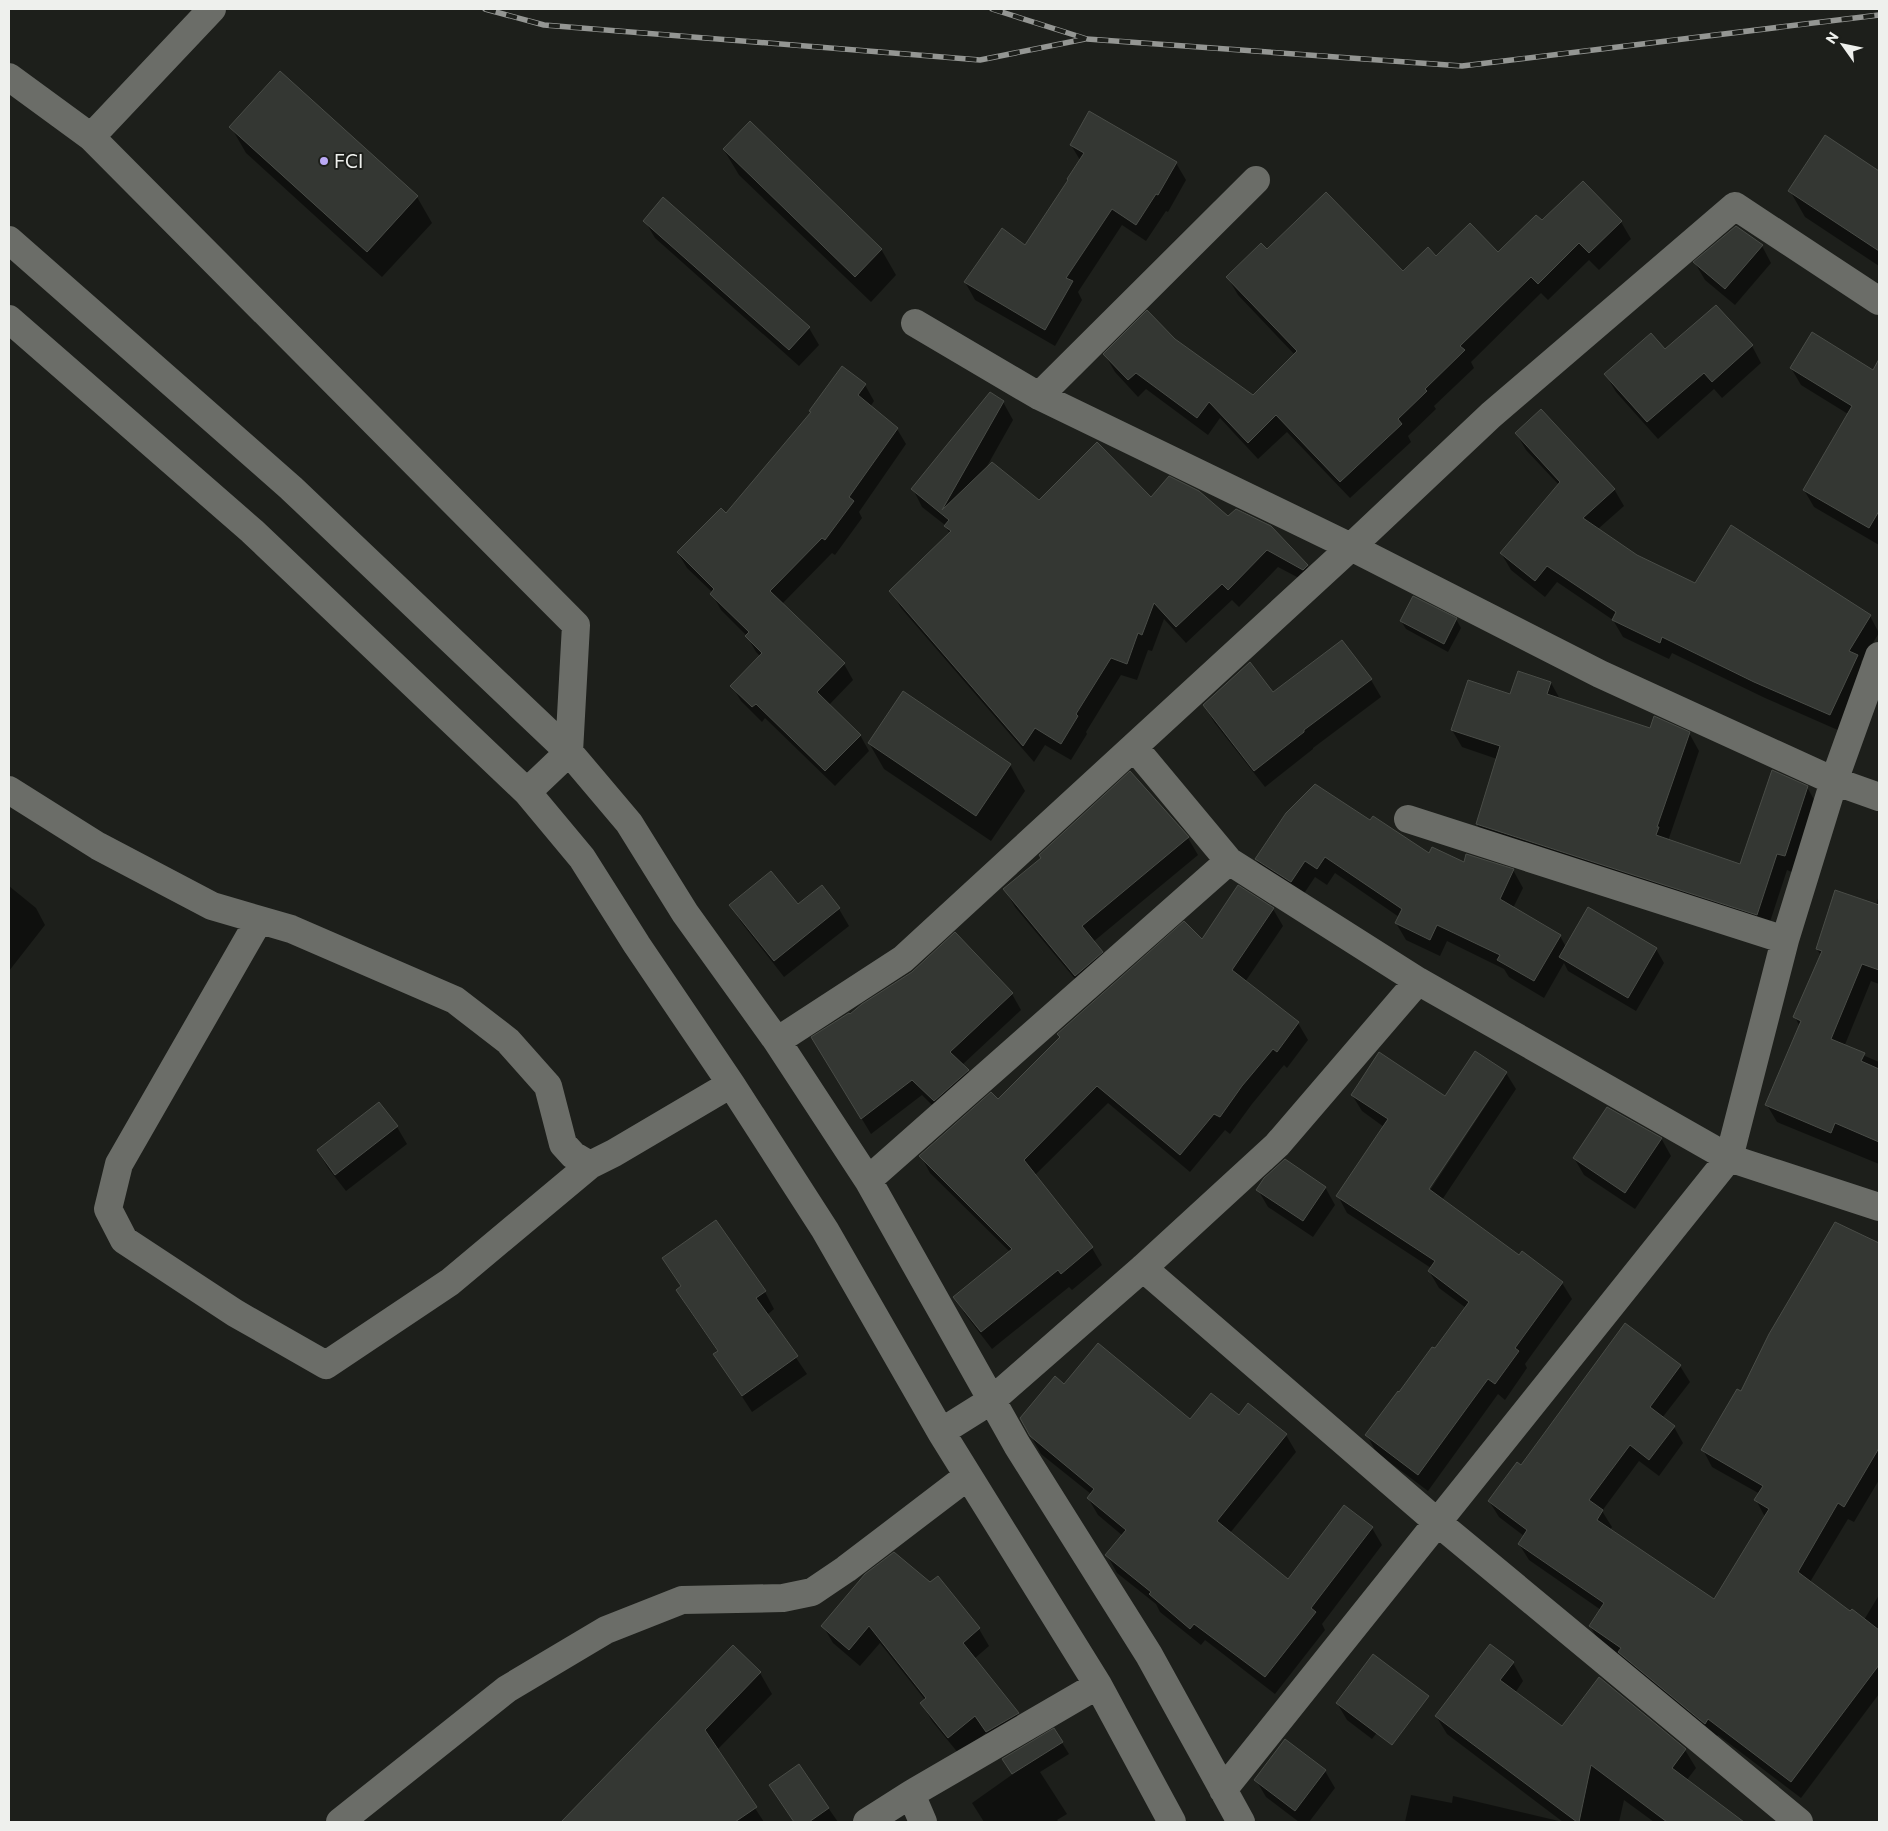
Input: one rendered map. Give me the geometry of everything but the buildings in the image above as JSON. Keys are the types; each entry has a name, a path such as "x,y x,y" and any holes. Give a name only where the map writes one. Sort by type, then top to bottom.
{"street":[{"path":"91,137 212,9"},
{"path":"9,77 91,137 576,625 569,752 527,792"},
{"path":"1039,396 1256,180"},
{"path":"778,1041 903,959 1492,415 1735,206 1879,301"},
{"path":"9,240 291,488 569,752 629,824 685,913 778,1041 868,1180 1017,1445 1149,1656 1241,1822"},
{"path":"9,318 252,531 527,792 582,858 637,945 731,1084 825,1230 941,1432 1098,1684 1172,1822"},
{"path":"915,323 1039,396 1351,547 1600,674 1834,781 1879,797"},
{"path":"1223,1790 1729,1158 1785,940 1834,781 1879,656"},
{"path":"1134,747 1229,861 1418,981 1729,1158 1879,1207"},
{"path":"9,790 98,846 212,906 291,929 455,1000 508,1041 548,1086 563,1144 573,1155 590,1165"},
{"path":"1408,819 1785,940"},
{"path":"868,1180 1229,861"},
{"path":"259,920 119,1164 108,1209 124,1240 234,1313 326,1365 450,1282 590,1165 644,1136 731,1084"},
{"path":"941,1432 992,1400 1144,1268 1277,1145 1418,981"},
{"path":"1144,1268 1437,1522 1799,1822"},
{"path":"340,1822 507,1689 606,1630 682,1600 784,1598 812,1592 846,1569 968,1476"},
{"path":"867,1822 1098,1684"},
{"path":"911,1794 922,1822"}],"railway":[{"path":"485,9 544,25 980,60 1085,39"},
{"path":"992,9 1087,39 1462,66 1879,15"}],"place":[{"name":"FCI","path":"324,161"}]}
